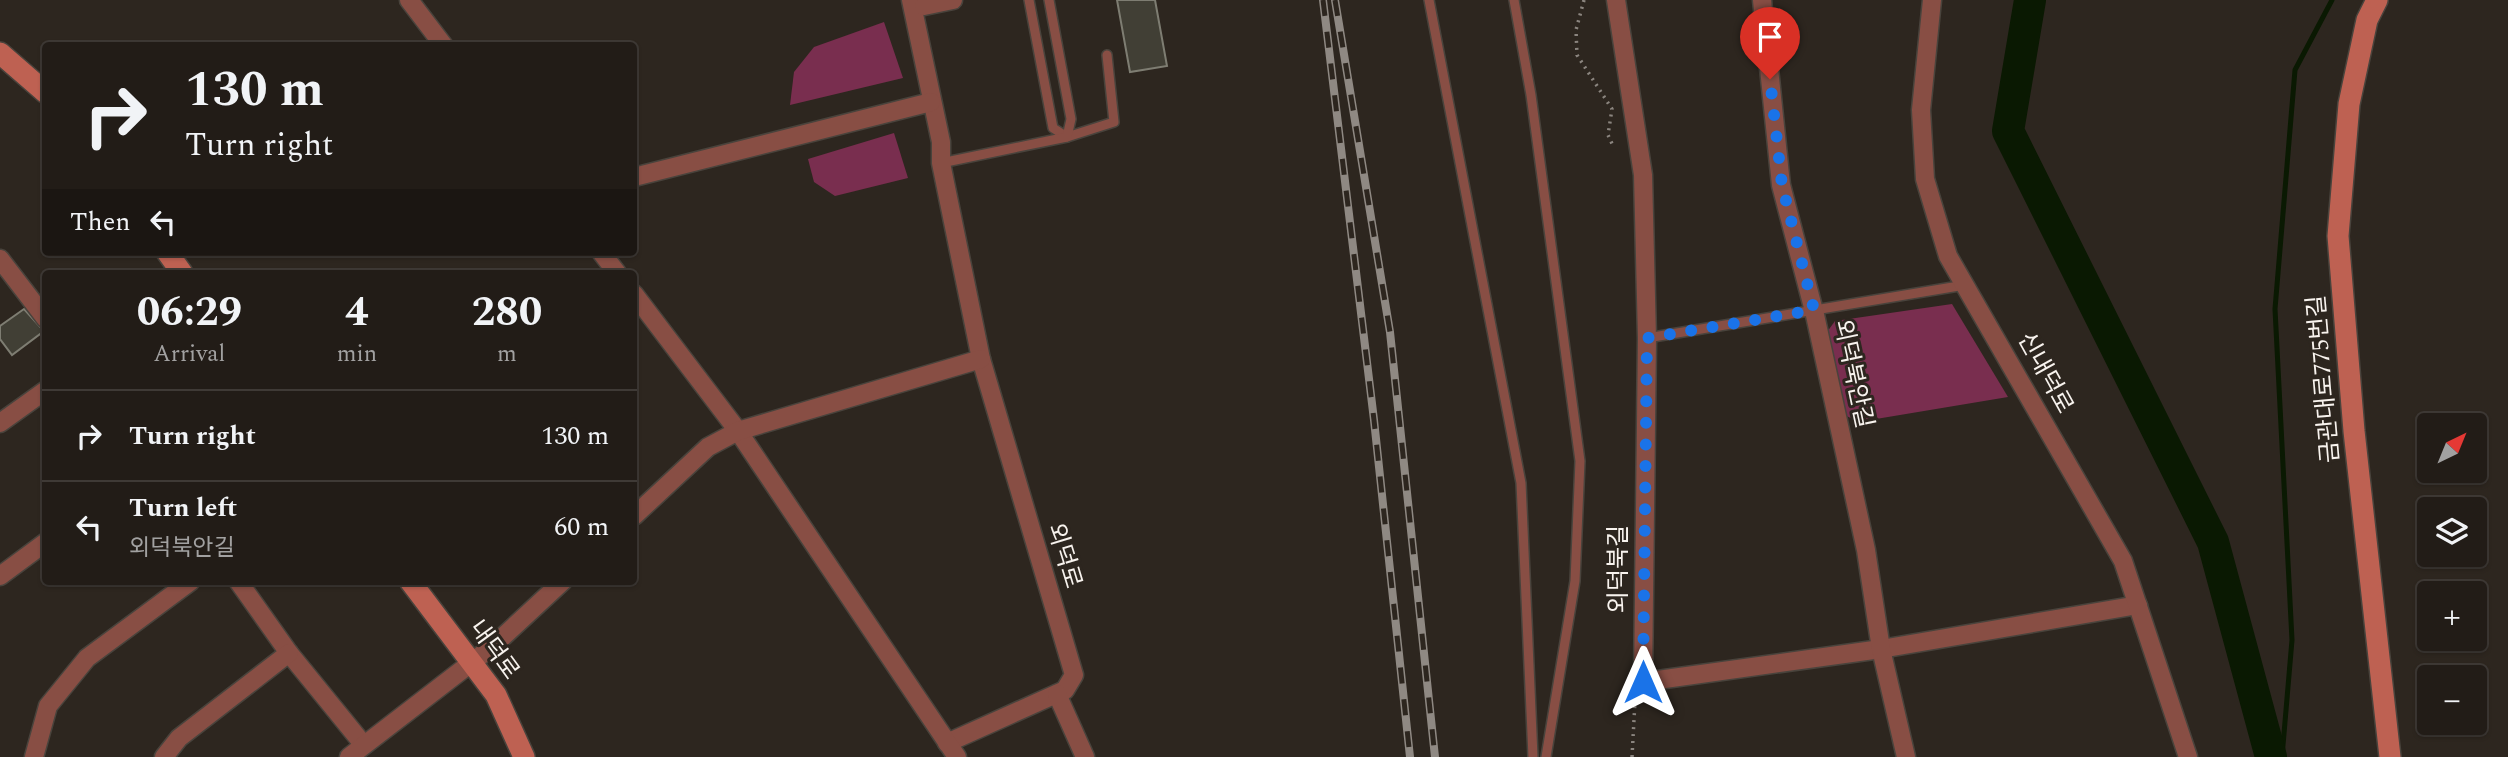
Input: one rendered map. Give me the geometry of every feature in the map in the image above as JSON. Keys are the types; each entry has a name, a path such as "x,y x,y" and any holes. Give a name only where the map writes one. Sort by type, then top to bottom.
{"street":[{"path":"410,0 441,42"},
{"path":"917,3 953,0"},
{"name":"외덕북길","path":"1616,0 1643,176 1647,338 1643,682 1881,649 2138,605"},
{"name":"외덕북안길","path":"1762,0 1782,185 1814,310 1866,550 1881,649 1906,757"},
{"name":"신내덕로","path":"1932,0 1921,110 1926,179 1948,256 2123,561 2188,757"},
{"name":"금관대로775번길","path":"2377,0 2367,20 2349,104 2338,236 2354,431 2390,757"},
{"name":"외덕로","path":"917,3 931,102 941,142 941,163 981,359 1074,675 1065,690 1057,694"},
{"path":"0,53 42,90"},
{"path":"637,176 931,102"},
{"path":"604,256 615,270"},
{"path":"0,259 42,314"},
{"path":"637,298 738,431 952,750 1057,694 1086,757"},
{"path":"637,513 708,447 738,431 981,359"},
{"path":"0,423 42,393"},
{"path":"0,576 42,545"},
{"path":"34,757 48,706 88,658 186,585"},
{"path":"242,585 289,653 363,744"},
{"name":"내덕로","path":"413,585 496,695 524,757"},
{"path":"349,757 471,663 559,585"},
{"path":"164,757 179,738 289,653"}],"lane":[{"path":"1029,0 1053,128 1067,138"},
{"path":"1049,0 1070,119 1067,138"},
{"path":"1429,0 1521,483 1533,757"},
{"path":"1514,0 1531,95 1580,461 1575,581 1546,757"},
{"path":"941,163 1067,138 1114,122 1107,55"},
{"path":"1647,338 1967,285"}],"path":[{"path":"1584,0 1576,30 1577,55 1612,109 1608,135 1614,148"},
{"path":"1632,757 1635,701"}],"shaded area":[{"path":"884,22 903,78 790,105 794,72 814,47"},
{"path":"894,133 908,178 835,196 814,182 808,159"},
{"path":"1952,304 2008,397 1858,422 1843,414 1827,332 1835,321"}],"building":[{"path":"1117,0 1155,0 1167,66 1130,72"},
{"path":"24,309 42,329 42,332 12,355 0,339 0,326"}],"waterway":[{"path":"2030,0 2008,131 2213,542 2271,757"},
{"path":"2282,757 2292,640 2275,309 2295,70 2332,0"}],"railway":[{"path":"1323,0 1374,420 1410,757"},
{"path":"1335,0 1390,332 1435,757"}],"route":[{"path":"1643,682 1647,338 1814,310 1782,185 1770,79"}]}
